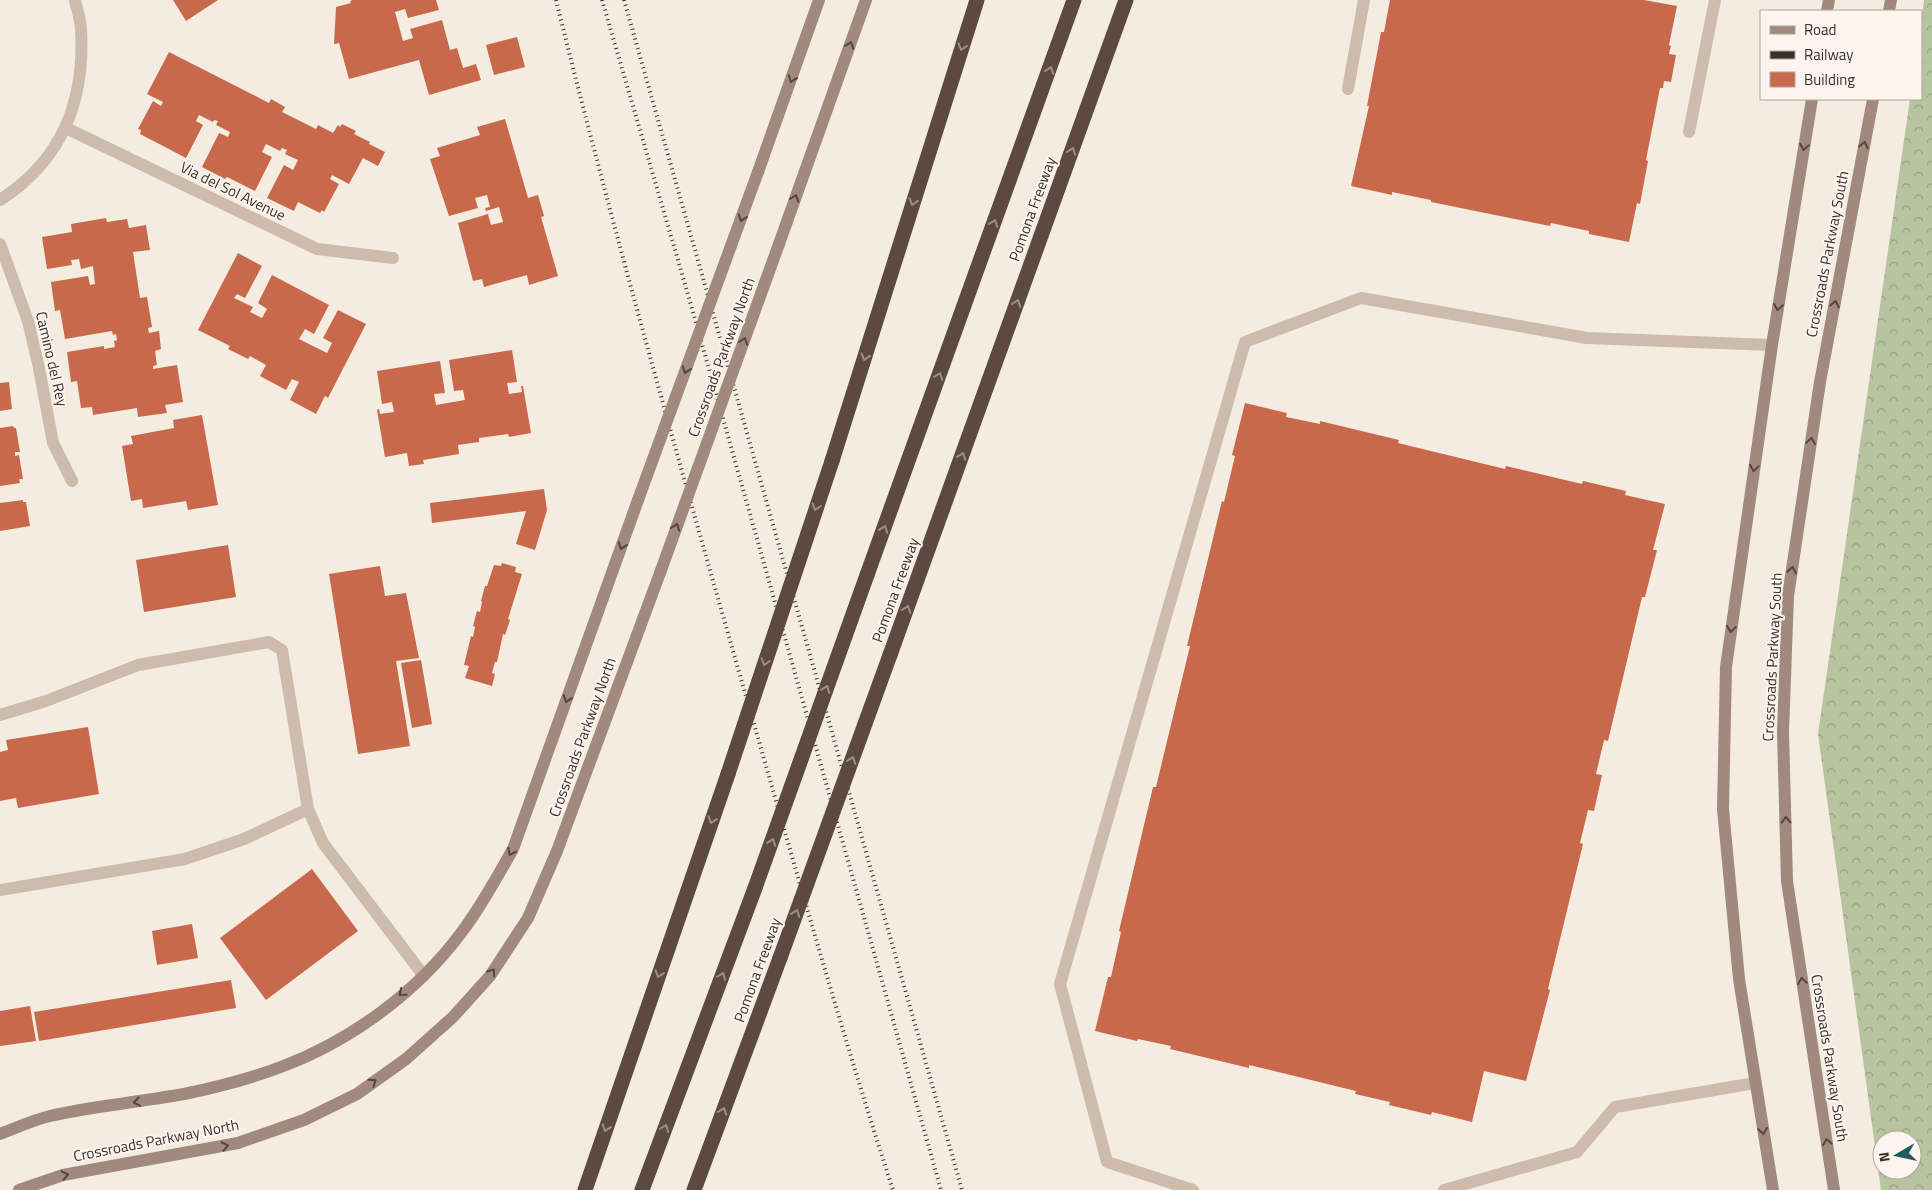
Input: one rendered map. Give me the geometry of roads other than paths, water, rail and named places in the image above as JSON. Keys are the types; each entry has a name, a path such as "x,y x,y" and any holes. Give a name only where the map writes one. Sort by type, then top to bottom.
{"highway":[{"path":"585,1190 728,774 832,461 977,0"},
{"path":"642,1190 756,888 1074,0"},
{"name":"Pomona Freeway","path":"694,1190 890,655 1126,0"}],"street":[{"path":"0,200 17,189 46,160 66,128 80,86 82,29 76,0"},
{"name":"Crossroads Parkway North","path":"0,1134 49,1116 185,1094 234,1082 286,1065 336,1041 379,1012 424,976 461,933 513,849 819,0"},
{"name":"Crossroads Parkway North","path":"19,1190 63,1175 238,1143 304,1120 364,1089 406,1059 453,1017 490,976 528,918 557,851 660,573 866,0"},
{"path":"1348,89 1364,0"},
{"path":"1690,132 1715,0"},
{"path":"1773,1190 1739,979 1723,809 1726,668 1772,345 1812,100"},
{"name":"Crossroads Parkway South","path":"1834,1190 1787,881 1784,722 1788,596 1820,382 1873,100"},
{"name":"Via del Sol Avenue","path":"66,128 317,249 393,258"},
{"name":"Camino del Rey","path":"0,244 28,321 53,443 72,482"},
{"path":"1193,1190 1107,1162 1060,984 1246,342 1361,298 1587,338 1772,345"},
{"path":"0,715 46,701 138,665 270,642 282,650 308,809 323,843 424,976"},
{"path":"0,890 185,859 244,839 308,809"},
{"path":"1444,1190 1576,1152 1616,1107 1755,1083"}],"railway":[{"path":"556,0 577,85 691,504 852,1061 893,1190"},
{"path":"602,0 685,284 941,1190"},
{"path":"624,0 962,1190"}]}
